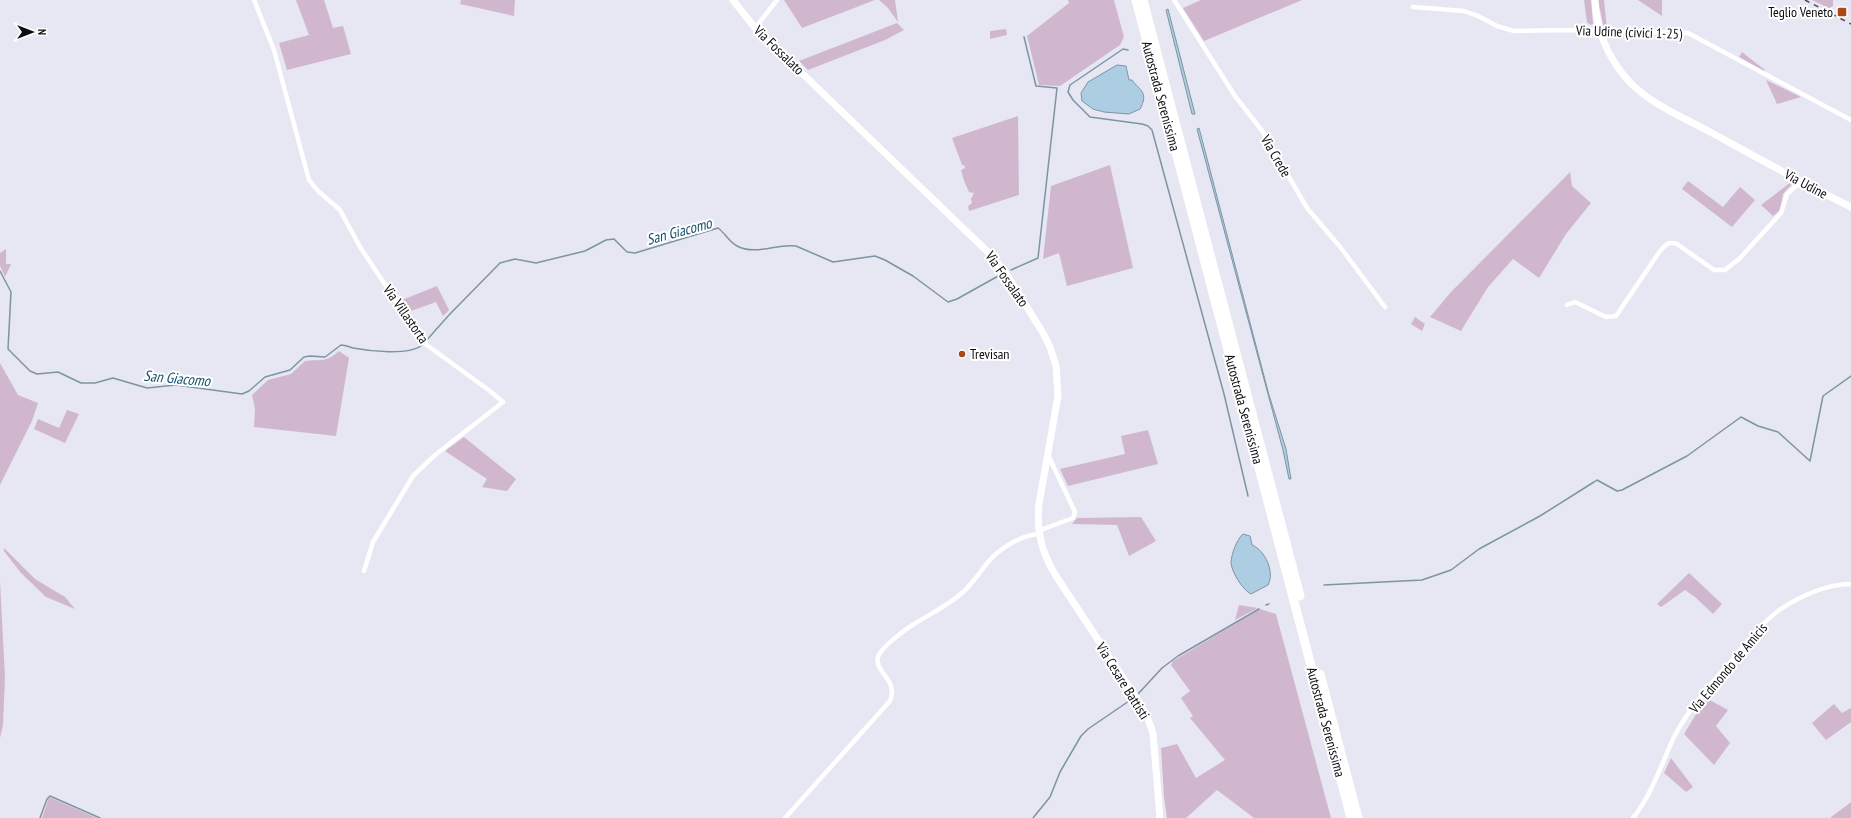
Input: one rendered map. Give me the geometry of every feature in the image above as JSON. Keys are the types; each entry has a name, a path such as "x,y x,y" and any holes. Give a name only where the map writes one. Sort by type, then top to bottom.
{"highway":[{"name":"Autostrada Serenissima","path":"1136,0 1351,818"},
{"name":"Autostrada Serenissima","path":"1143,0 1358,818"}],"street":[{"name":"Via Villastorta","path":"254,0 274,50 309,180 318,192 340,210 360,247 424,343 490,391 502,402 435,455 413,476 373,542 364,571"},
{"name":"Via Fossalato","path":"732,0 755,28 921,186 992,256 1003,269 1043,333 1050,347 1056,366 1058,396 1039,504 1038,533 1046,560 1084,619"},
{"path":"755,28 777,0"},
{"name":"Via Crede","path":"1174,0 1176,6 1235,96 1272,146 1294,189 1306,208 1341,248 1385,307"},
{"name":"Via Udine","path":"1595,0 1598,24 1608,51 1618,68 1636,88 1654,101 1761,160 1851,207"},
{"name":"Via Udine (civici 1-25)","path":"1413,7 1464,11 1478,16 1497,26 1514,31 1570,30 1688,33 1851,120"},
{"path":"1568,305 1575,302 1606,317 1616,316 1660,251 1666,244 1671,242 1677,244 1714,270 1725,270 1740,258 1781,213 1787,194 1802,181"},
{"path":"786,818 890,701 893,694 892,686 878,662 878,656 882,651 906,629 961,594 974,581 988,562 1003,548 1073,518 1075,512 1049,457 1047,456"},
{"name":"Via Edmondo de Amicis","path":"1633,818 1643,805 1675,737 1695,703 1757,631 1777,612 1805,596 1826,588 1851,584"},
{"name":"Via Cesare Battisti","path":"1084,619 1139,702 1148,719 1155,746 1160,818"}],"shaded area":[{"path":"296,0 324,0 333,28 343,26 351,54 287,70 279,43 309,35"},
{"path":"461,0 515,0 514,16 460,4"},
{"path":"784,0 875,0 802,28"},
{"path":"879,0 895,0 898,22 888,8"},
{"path":"1068,0 1114,0 1124,37 1120,45 1060,86 1039,85 1027,36 1069,3"},
{"path":"1201,0 1302,0 1204,41 1183,8"},
{"path":"1584,0 1591,0 1593,24 1590,25 1587,22"},
{"path":"1598,0 1604,0 1607,29 1604,29"},
{"path":"1638,0 1662,0 1662,16"},
{"path":"1812,0 1833,0 1833,6 1829,8"},
{"path":"897,23 904,30 885,40 808,70 799,61"},
{"path":"1006,29 1007,35 990,39 990,31"},
{"path":"1742,52 1765,70 1764,71 1739,57"},
{"path":"1766,80 1801,97 1777,104"},
{"path":"1018,116 1019,195 969,211 968,206 972,203 971,199 974,193 969,192 964,181 961,170 965,168 964,165 962,165 952,138"},
{"path":"1110,165 1133,268 1067,286 1059,253 1043,259 1051,186"},
{"path":"1570,172 1572,186 1591,203 1566,234 1539,278 1513,259 1488,287 1461,331 1430,317 1451,292"},
{"path":"1688,181 1723,207 1740,187 1755,200 1732,227 1682,189"},
{"path":"1791,182 1791,185 1783,194 1780,210 1773,216 1761,205"},
{"path":"6,249 6,264 11,264 5,277 0,266 0,253"},
{"path":"437,286 449,310 443,316 436,302 408,312 402,300"},
{"path":"1415,317 1425,324 1422,331 1411,324"},
{"path":"339,351 349,358 336,436 254,427 255,409 252,395 268,380 291,374 305,361 327,359"},
{"path":"0,363 18,395 38,403 32,421 0,485"},
{"path":"67,410 79,414 65,443 34,429 38,419 59,428"},
{"path":"1148,430 1158,464 1068,486 1060,469 1125,454 1121,436"},
{"path":"464,437 516,479 507,491 482,487 487,479 445,451"},
{"path":"1141,517 1156,541 1129,556 1117,525 1072,524 1077,518"},
{"path":"4,548 35,579 65,597 75,609 46,597 21,573 4,551"},
{"path":"1689,573 1722,604 1713,614 1685,590 1661,607 1657,604"},
{"path":"0,580 5,678 3,725 0,738"},
{"path":"1239,605 1258,608 1235,620"},
{"path":"1260,609 1276,614 1331,818 1254,818 1217,790 1186,818 1167,818 1161,748 1177,744 1196,778 1225,760 1190,718 1193,716 1181,698 1190,691 1171,665 1173,661"},
{"path":"1706,698 1728,710 1716,726 1730,743 1714,765 1684,734"},
{"path":"1834,704 1842,713 1851,708 1851,722 1826,740 1812,723"},
{"path":"1671,758 1693,787 1686,792 1664,773"},
{"path":"49,797 97,818 42,818"},
{"path":"1851,802 1851,818 1830,818"}],"water":[{"path":"1168,9 1195,114 1192,114 1166,10"},
{"path":"1117,65 1126,66 1129,80 1132,80 1144,95 1143,103 1140,109 1129,114 1104,112 1093,109 1082,101 1081,93 1088,82"},
{"path":"1199,128 1269,395 1286,449 1291,479 1289,479 1283,450 1197,129"},
{"path":"1243,534 1250,536 1252,545 1265,556 1268,562 1270,574 1268,585 1251,594 1238,581 1233,572 1231,563 1235,547"}],"waterway":[{"path":"1011,270 1038,258 1057,88 1036,86 1024,37"},
{"path":"1128,50 1123,49 1070,85 1068,92 1073,100 1090,117 1142,124 1148,126 1152,130 1224,394 1248,496"},
{"name":"San Giacomo","path":"425,342 500,263 515,259 536,263 585,251 606,240 614,239 627,252 635,253 718,228 729,240 744,249 759,250 781,246 796,246 833,262 875,256 913,276 948,302 957,299 1000,275"},
{"name":"San Giacomo","path":"0,271 11,292 8,349 30,371 37,374 58,372 81,383 95,383 113,378 147,388 176,385 242,394 249,391 265,377 290,370 304,357 325,357 341,345 353,348 389,352 408,351 422,345"},
{"path":"1324,585 1422,580 1451,570 1479,549 1540,516 1597,480 1617,491 1622,490 1687,456 1741,417 1758,426 1778,432 1810,461 1823,396 1851,376"},
{"path":"1138,694 1162,668 1178,656 1259,609"},
{"path":"1033,818 1050,797 1060,772 1081,736 1088,729 1132,699"},
{"path":"40,818 47,799 50,796 100,818"}],"railway":[{"path":"1805,0 1851,24"}],"place":[{"name":"Teglio Veneto","path":"1842,12"},
{"name":"Trevisan","path":"962,354"}]}
